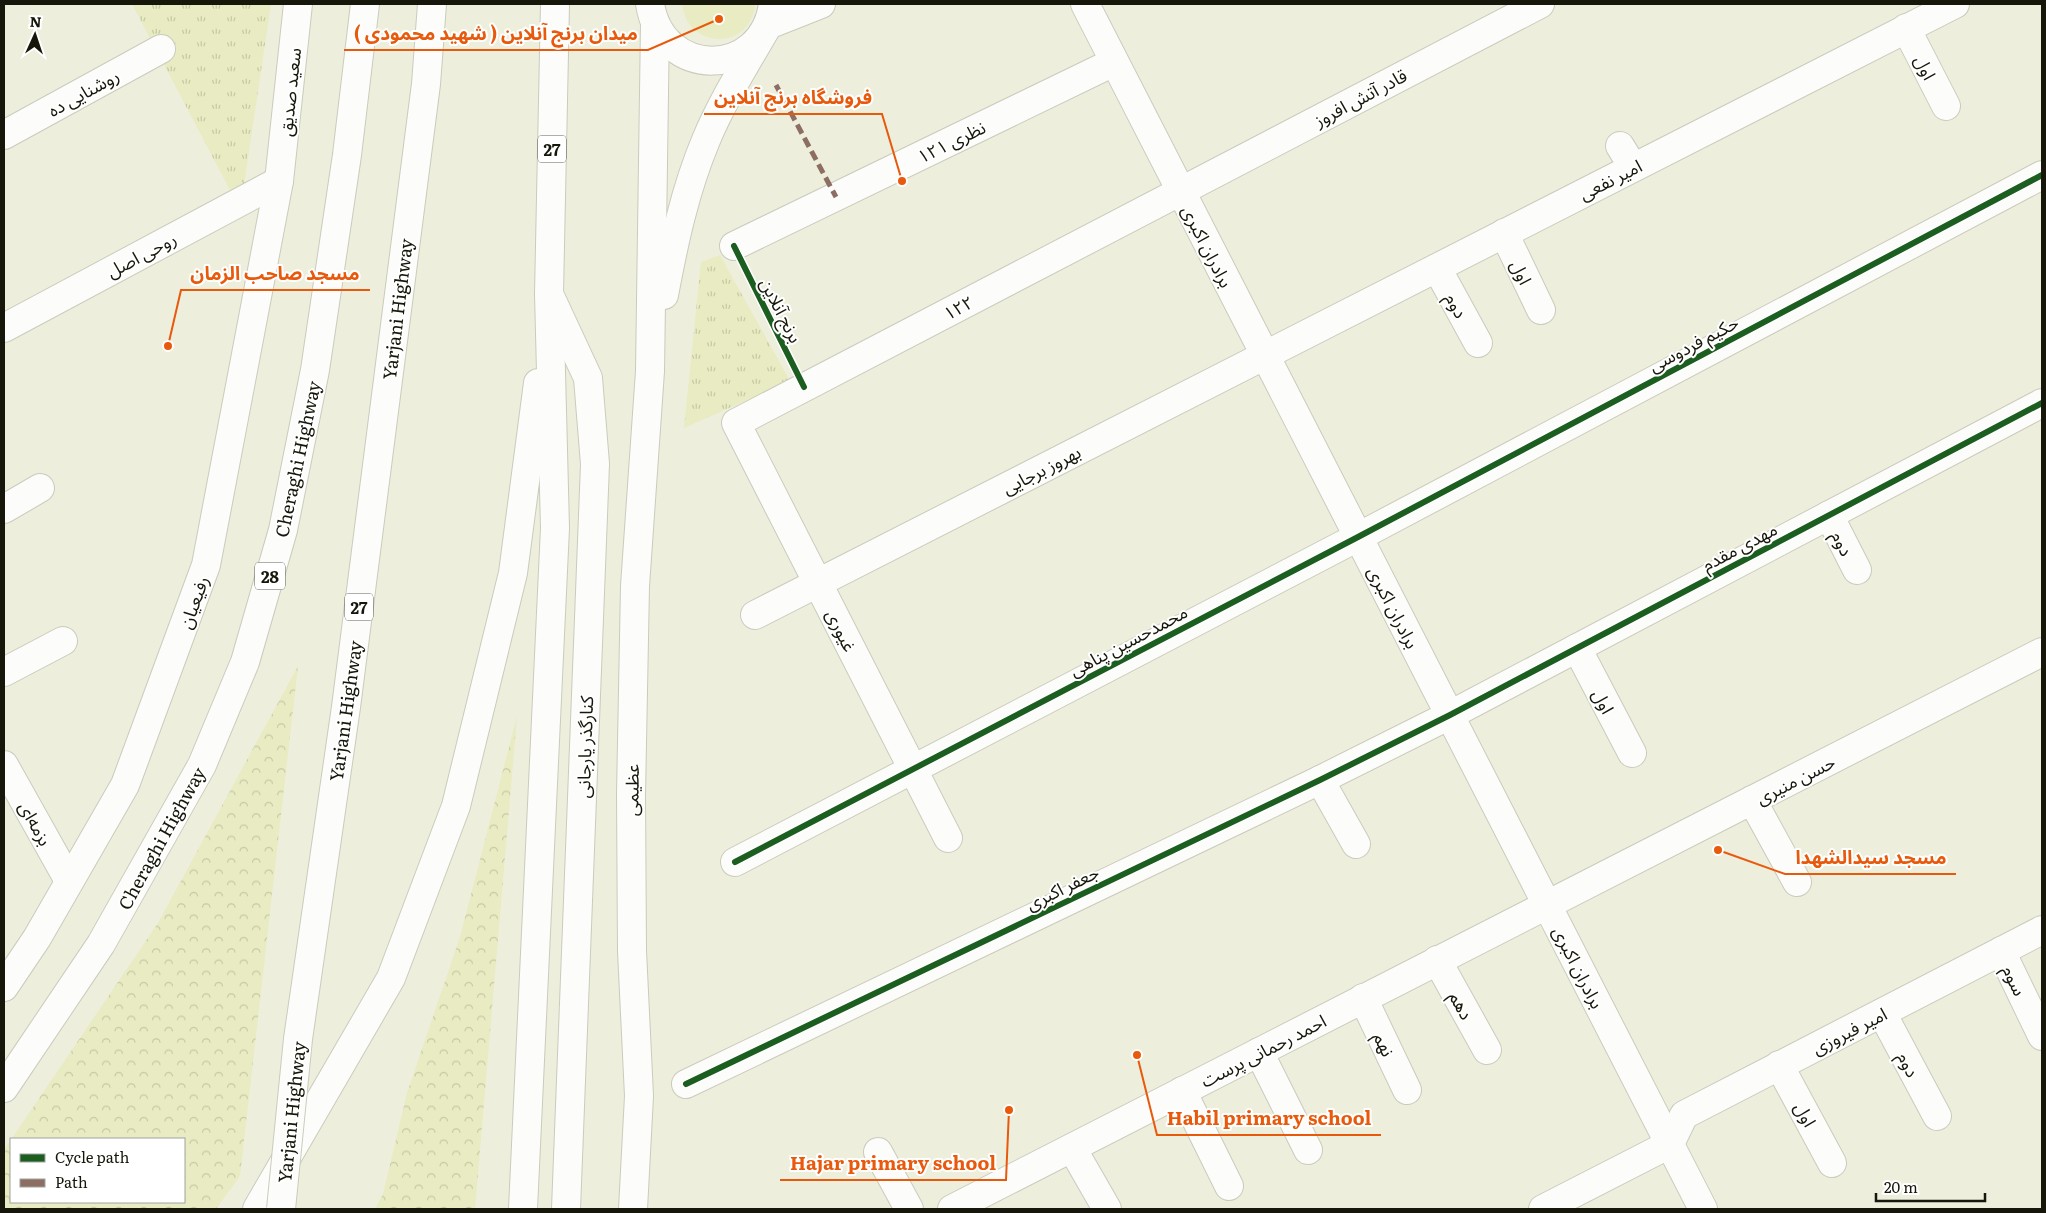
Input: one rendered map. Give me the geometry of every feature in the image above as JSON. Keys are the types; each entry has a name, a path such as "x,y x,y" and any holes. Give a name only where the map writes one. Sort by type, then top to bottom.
{"main road":[{"name":"سعید صدیق","path":"279,181 298,4"},
{"name":"Cheraghi Highway","path":"4,1088 101,944 202,765 245,662 283,530 315,370 347,155 366,4"},
{"name":"Yarjani Highway","path":"281,1209 298,1039 346,707 426,84 432,4"},
{"name":"27","path":"523,1209 555,528 549,294 555,4"},
{"path":"770,14 821,4"},
{"name":"برادران اکبری","path":"1085,4 1703,1209"},
{"name":"قادر آتش افروز","path":"1180,191 1540,4"},
{"name":"امیر نفعی","path":"1264,355 1504,233 1627,157 1955,4"},
{"path":"653,14 666,41 682,54 701,60 722,60 741,54 756,42 770,14"},
{"path":"650,371 653,14"},
{"path":"650,371 679,220 692,178 718,112 770,14"},
{"name":"اول","path":"1906,28 1946,106"},
{"name":"روشنایی ده","path":"4,135 161,49"},
{"name":"نظری ۱۲۱","path":"734,246 1114,62"},
{"name":"حکیم فردوسی","path":"1358,537 2042,175"},
{"name":"روحی اصل","path":"4,328 279,181"},
{"name":"رفیعیان","path":"4,987 37,938 125,785 206,565 279,181"},
{"name":"۱۲۲","path":"736,423 1180,191"},
{"name":"اول","path":"1504,233 1541,310"},
{"name":"دوم","path":"1437,268 1478,342"},
{"name":"کنارگذر یارجانی","path":"549,294 588,378 595,464 569,1202"},
{"path":"257,1209 391,978 456,806 513,573 549,294"},
{"name":"بهروز برجایی","path":"755,615 1264,355"},
{"name":"عظیمی","path":"633,1209 638,1096 632,951 631,795 635,586 650,371"},
{"name":"مهدی مقدم","path":"1450,715 2042,403"},
{"name":"غیوری","path":"736,423 948,838"},
{"path":"4,509 40,488"},
{"name":"دوم","path":"1829,515 1857,570"},
{"name":"محمدحسین پناهی","path":"735,862 1358,537"},
{"path":"4,672 63,641"},
{"name":"اول","path":"1577,648 1632,753"},
{"name":"حسن منیری","path":"1547,904 2042,652"},
{"name":"جعفر اکبری","path":"686,1084 1320,780 1450,715"},
{"path":"1320,780 1356,844"},
{"name":"بزمه‌ای","path":"8,781 69,881"},
{"path":"1752,800 1797,882"},
{"name":"احمد رحمانی پرست","path":"967,1206 1072,1148 1547,904"},
{"name":"امیر فیروزی","path":"1670,1144 1684,1115 2042,930"},
{"path":"4,954 37,938"},
{"name":"سوم","path":"2001,951 2042,1036"},
{"name":"دهم","path":"1437,960 1487,1050"},
{"name":"نهم","path":"1364,998 1407,1090"},
{"name":"دوم","path":"1882,1013 1937,1116"},
{"path":"1259,1052 1308,1150"},
{"name":"اول","path":"1779,1066 1832,1163"},
{"path":"1182,1091 1229,1186"},
{"path":"1543,1209 1670,1144"},
{"path":"1072,1148 1107,1209"},
{"path":"878,1152 909,1209"},
{"path":"626,1209 635,1170"}],"green space":[{"path":"132,4 271,4 244,185 230,190"},
{"path":"682,4 755,4 751,19 743,30 731,37 719,39 706,37 695,30 686,19"},
{"path":"720,255 790,381 684,428 701,262"},
{"path":"298,666 240,1176 216,1209 4,1209 4,1150 10,1141 10,1203 185,1203 185,1138 12,1138 158,923"},
{"path":"517,716 475,1209 375,1209 383,1194 407,1093 460,937"}],"marked path":[{"path":"776,85 836,197"}],"cycle path":[{"path":"735,862 1358,537 2042,175"},
{"name":"برنج آنلاین","path":"734,246 804,387"},
{"path":"686,1084 1320,780 1450,715 2042,403"}],"place":[{"name":"میدان برنج آنلاین ( شهید محمودی )","path":"719,19"},
{"name":"فروشگاه برنج آنلاین","path":"902,181"},
{"name":"مسجد صاحب الزمان","path":"168,346"},
{"name":"مسجد سیدالشهدا","path":"1718,850"},
{"name":"Habil primary school","path":"1137,1055"},
{"name":"Hajar primary school","path":"1009,1110"}]}
